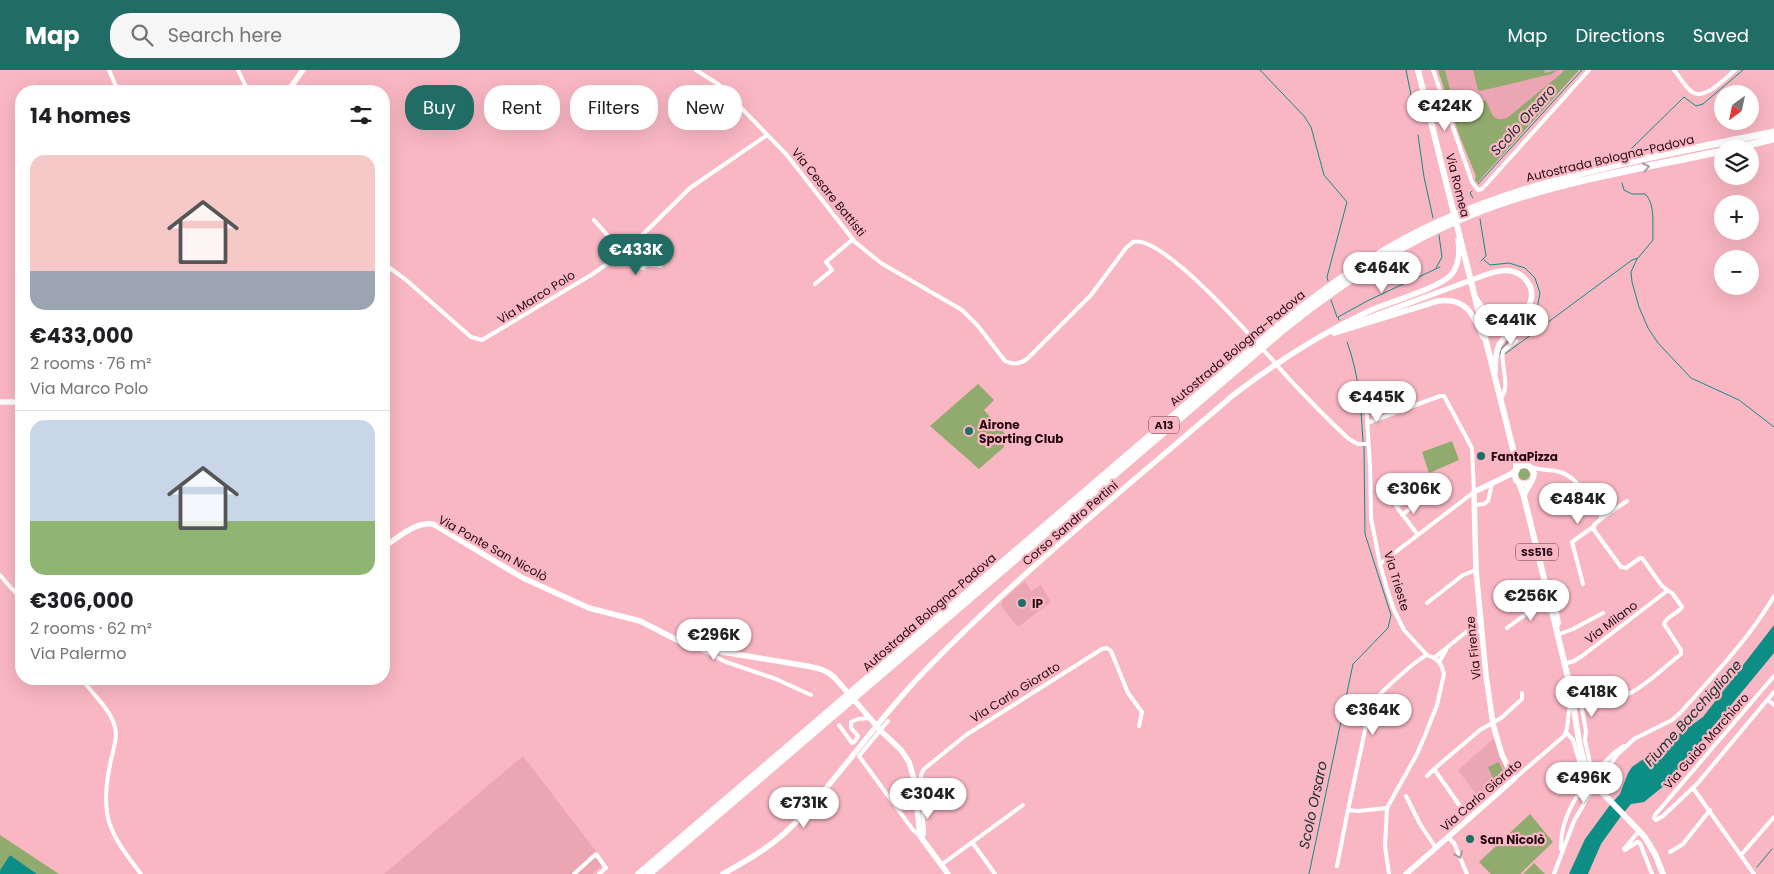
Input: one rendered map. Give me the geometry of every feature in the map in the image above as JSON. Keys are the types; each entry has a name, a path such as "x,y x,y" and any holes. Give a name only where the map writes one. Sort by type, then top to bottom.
{"highway":[{"name":"Autostrada Bologna-Padova","path":"639,874 1279,326 1347,274 1406,238 1439,221 1508,194 1669,154 1774,132"},
{"path":"1759,143 1774,140"},
{"name":"Autostrada Bologna-Padova","path":"649,874 1276,337 1335,290 1408,244 1467,217 1511,200 1566,185 1714,152"}],"main road":[{"name":"Via Romea","path":"1418,70 1472,290"},
{"name":"SS516","path":"1472,290 1514,453 1517,481 1524,497 1589,777 1597,788 1639,831 1651,847 1663,874"},
{"path":"1514,453 1534,473 1524,497"},
{"path":"1516,470 1521,466 1529,466"},
{"path":"1517,481 1524,484 1532,481"}],"street":[{"path":"109,70 115,85"},
{"path":"238,70 245,85"},
{"path":"292,85 302,70"},
{"name":"Via Cesare Battisti","path":"696,70 718,84 767,135 806,178 853,239 881,263 962,310 1006,361 1011,364 1027,359 1099,286 1126,248 1136,241 1142,242 1170,258 1186,271 1248,332 1280,369 1345,436 1353,442 1365,444"},
{"path":"1432,70 1475,187 1478,190 1482,188 1589,70"},
{"path":"1674,70 1691,91 1697,94 1703,94 1710,90 1735,70"},
{"name":"Via Marco Polo","path":"390,268 405,279 471,337 482,340 575,285 626,251 690,188 767,135"},
{"path":"594,220 617,246 626,251 641,268 647,264 661,266"},
{"name":"Corso Sandro Pertini","path":"723,874 762,851 788,830 817,800 918,678 987,610 1038,563 1232,396 1280,361 1322,336 1369,311 1442,282 1449,277 1455,268 1459,246 1457,228"},
{"path":"815,284 832,270 826,262 853,239"},
{"name":"Corso Sandro Pertini","path":"1322,336 1500,271 1516,273 1527,281 1531,292 1530,306 1498,347 1494,379"},
{"path":"1472,290 1486,312 1491,316 1504,321 1525,313"},
{"name":"Corso Sandro Pertini","path":"1322,336 1438,301 1451,300 1469,310 1485,341"},
{"path":"1500,400 1504,395 1505,387 1503,350 1516,341"},
{"path":"1368,423 1444,396 1472,448 1474,492"},
{"path":"0,402 15,402"},
{"name":"Via Trieste","path":"1366,403 1368,423 1365,444 1370,512 1380,564 1399,620 1409,636 1427,655 1439,662"},
{"path":"1529,466 1544,471 1556,471 1570,477 1584,492 1602,518"},
{"path":"1380,564 1474,492 1508,476 1516,470"},
{"path":"1532,481 1544,471"},
{"path":"1508,476 1517,481"},
{"path":"1474,505 1481,505 1488,501 1492,483"},
{"name":"Via Firenze","path":"1474,492 1476,570 1481,629 1493,724 1502,755 1514,779"},
{"path":"1402,515 1416,504 1413,498 1396,506 1402,515 1418,535"},
{"path":"1583,584 1572,542 1627,501"},
{"name":"Via Ponte San Nicolò","path":"390,543 421,524 433,524 508,570 589,608 628,616 679,641 698,648 821,669 832,675 871,719"},
{"path":"1562,852 1561,839 1568,815 1587,783 1573,740 1566,732 1568,712 1573,703 1582,698 1610,700 1626,696 1681,652 1664,626 1665,620 1680,610 1682,606 1673,594 1667,591 1642,558 1626,568 1621,567 1593,527"},
{"path":"1427,603 1463,575 1476,570"},
{"path":"0,574 15,592"},
{"name":"Via Milano","path":"1564,664 1582,656 1667,591"},
{"path":"1582,698 1586,731 1585,740 1593,775 1619,748 1626,746 1640,736 1672,720 1681,712 1742,642 1763,615 1774,596"},
{"path":"1507,628 1530,611 1550,607"},
{"path":"1556,632 1573,629 1603,613"},
{"path":"1434,658 1471,628 1480,616"},
{"path":"1471,628 1478,626 1481,629"},
{"path":"1464,634 1481,629"},
{"path":"679,641 686,637 733,643"},
{"path":"1389,874 1385,846 1387,808 1417,754 1432,720 1444,674 1439,662 1451,645"},
{"path":"698,648 720,659 811,694"},
{"name":"Via Carlo Giorato","path":"921,838 924,836 921,776 924,769 970,732 1102,649 1107,648 1110,651 1128,693 1141,709 1142,715 1139,726"},
{"path":"1337,866 1371,703 1414,664 1427,655"},
{"name":"Via Guido Marchioro","path":"1693,788 1660,818 1656,820 1654,818 1774,676"},
{"path":"87,685 107,712 115,727 115,745 110,762 106,792 106,815 118,841 142,874"},
{"path":"1754,874 1693,788 1774,692"},
{"path":"1427,776 1483,727 1493,724 1522,699 1522,693"},
{"path":"1573,703 1582,704 1597,700"},
{"path":"1768,700 1774,705"},
{"path":"839,725 851,743 858,736 851,728 851,722 855,719 871,719 901,750 909,762 914,779 921,838"},
{"path":"888,721 857,753 913,830 948,874"},
{"name":"Via Carlo Giorato","path":"1406,874 1562,738 1566,732"},
{"path":"1554,874 1576,816 1626,746"},
{"path":"1434,770 1469,819"},
{"path":"1406,796 1420,824 1436,848"},
{"path":"941,865 1023,805"},
{"path":"1348,810 1358,811 1387,808"},
{"path":"1670,852 1683,844 1710,810"},
{"path":"1741,855 1774,817"},
{"path":"1639,831 1624,849 1626,850 1638,842 1642,847 1652,874"},
{"path":"1448,837 1454,843 1467,874"},
{"path":"972,842 995,874"},
{"path":"574,874 596,854 606,868 599,874"}],"shaded area":[{"path":"1438,70 1579,70 1477,183"},
{"path":"1025,581 1031,591 1041,585 1051,602 1018,627 1002,607 1002,601"},
{"path":"1494,738 1509,778 1480,800 1458,770"},
{"path":"523,756 605,863 592,874 384,874"}],"green space":[{"path":"1438,70 1445,70 1452,97 1469,93 1473,99 1486,101 1493,115 1498,119 1502,119 1507,118 1564,70 1579,70 1477,183"},
{"path":"1473,70 1544,70 1545,73 1557,70 1552,74 1480,91 1478,90"},
{"name":"Airone Sporting Club","path":"978,384 994,400 984,410 1007,436 1004,447 979,469 930,426"},
{"path":"1452,441 1459,460 1429,473 1422,452"},
{"path":"1524,468 1530,474 1524,480 1518,474"},
{"path":"1499,762 1506,779 1495,783 1488,767"},
{"path":"1530,814 1553,842 1520,874 1491,874 1479,862"},
{"path":"0,835 59,874 37,874 10,855 0,870"},
{"path":"1534,863 1545,874 1523,874"}],"water":[{"path":"1774,625 1774,653 1665,785 1644,802 1631,804 1601,844 1588,874 1569,874 1585,839 1620,794 1632,767 1703,717"},
{"path":"10,855 37,874 0,874 0,870"}],"waterway":[{"path":"1260,70 1304,116 1311,127 1324,175 1347,202 1327,277 1328,281"},
{"path":"1406,70 1415,115"},
{"name":"Scolo Orsaro","path":"1478,184 1582,70"},
{"path":"1617,160 1621,154 1631,149 1684,97 1696,106 1703,104 1743,70"},
{"path":"1418,135 1424,177 1433,218"},
{"path":"1505,354 1632,260 1638,258 1653,240 1653,216 1648,198 1645,194 1632,194 1624,190 1622,183"},
{"name":"Scolo Orsaro","path":"1472,191 1470,193 1473,198"},
{"name":"Scolo Orsaro","path":"1480,219 1486,256 1481,261"},
{"path":"1436,268 1442,257 1439,235"},
{"path":"1637,259 1631,272 1632,282 1639,307 1648,328 1658,343 1691,378 1739,400 1774,427"},
{"path":"1484,260 1490,265 1509,263 1525,268 1535,278 1540,293 1537,309 1502,348 1500,354"},
{"name":"Scolo Orsaro","path":"1339,320 1338,317 1369,300 1440,267"},
{"path":"1331,300 1337,317"},
{"name":"Scolo Orsaro","path":"1347,342 1357,378 1363,442"},
{"name":"Scolo Orsaro","path":"1309,874 1353,664 1388,628 1391,615 1365,534 1364,446"},
{"path":"1757,867 1772,849"}],"place":[{"name":"Airone Sporting Club","path":"969,431"},
{"name":"FantaPizza","path":"1481,456"},
{"name":"IP","path":"1022,603"},
{"name":"San Nicolò","path":"1470,839"}],"water label":[{"name":"Fiume Bacchiglione","path":"1693,713"}]}
